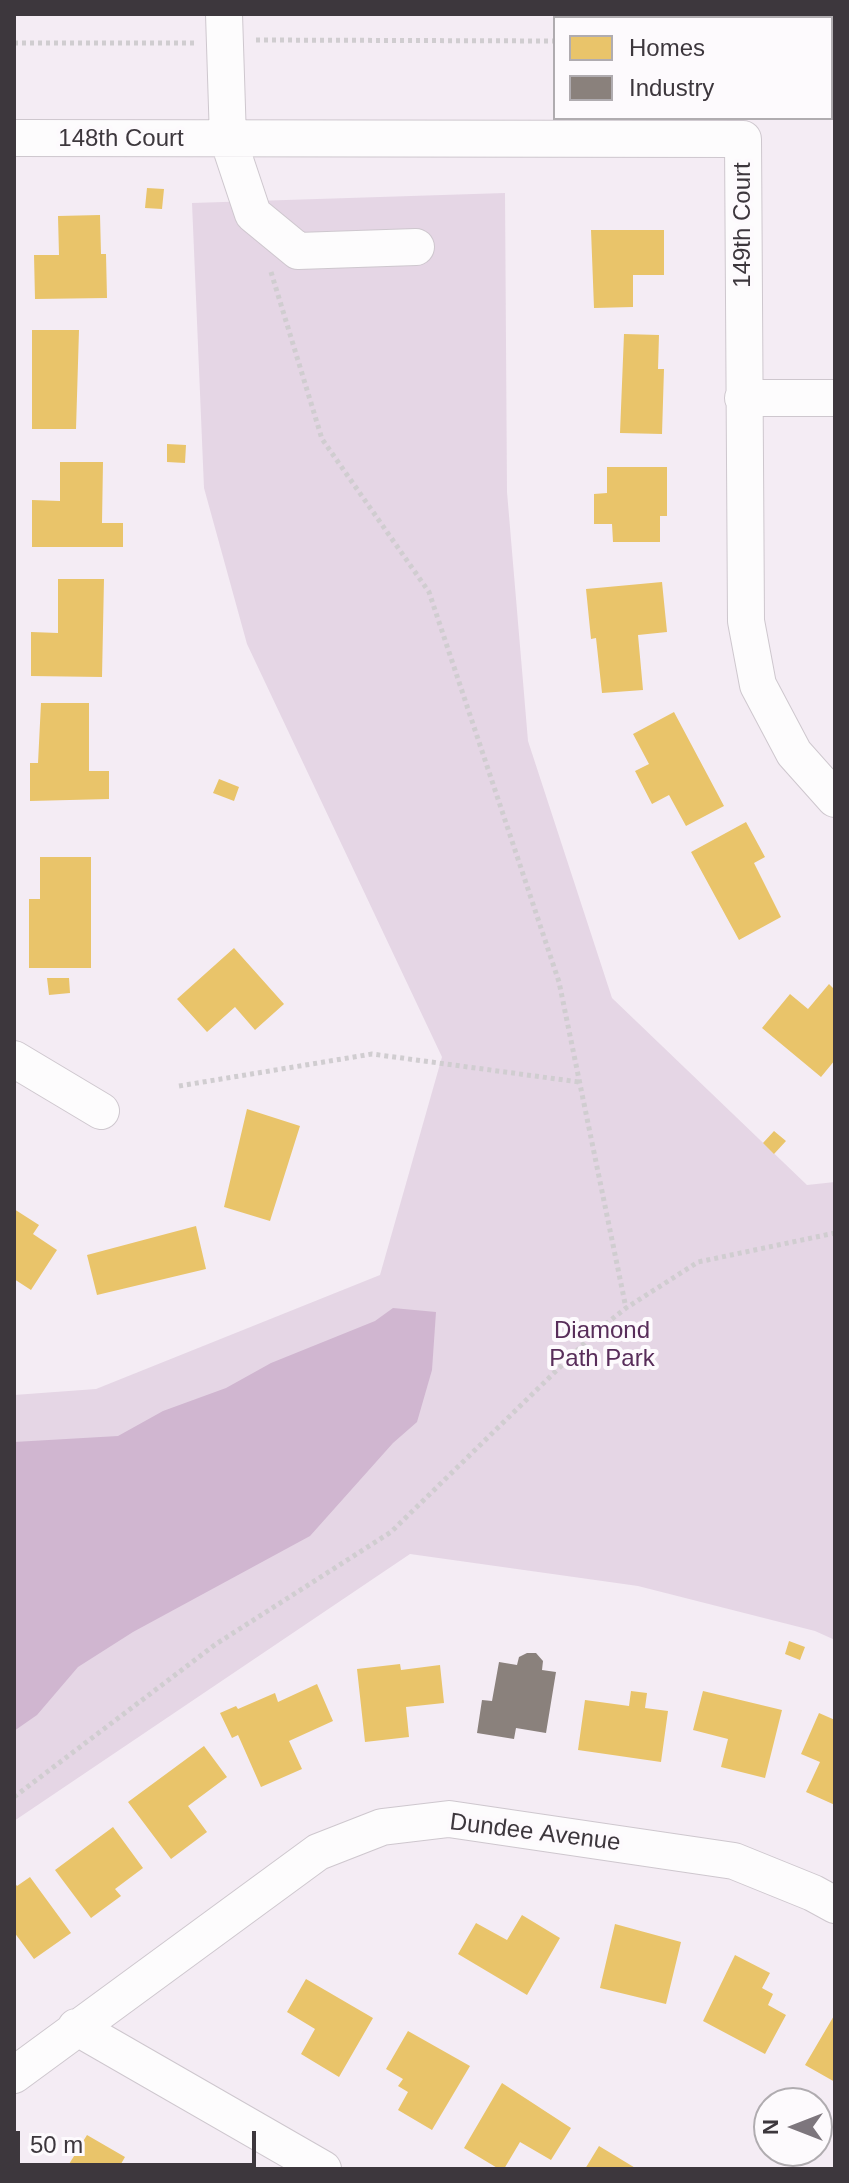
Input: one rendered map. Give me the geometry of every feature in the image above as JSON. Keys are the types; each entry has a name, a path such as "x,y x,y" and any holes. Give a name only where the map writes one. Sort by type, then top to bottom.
{"street":[{"path":"225,28 228,139 253,214 298,251 416,247"},
{"name":"148th Court","path":"14,138 228,139"},
{"name":"149th Court","path":"228,139 743,139 746,621 758,685 794,753 835,799"},
{"path":"743,398 835,398"},
{"path":"14,1059 101,1111"},
{"name":"Dundee Avenue","path":"14,2075 318,1852 382,1827 449,1819 734,1861 835,1905"},
{"path":"76,2027 323,2169"}],"path":[{"path":"14,43 225,28 276,39 553,41"},
{"path":"253,214 322,439 429,592 559,982 626,1308"},
{"path":"179,1086 372,1054 579,1082"},
{"path":"14,1797 216,1644 391,1532 598,1330 626,1308 698,1262 835,1233"}],"green space":[{"name":"Diamond Path Park","path":"505,193 507,492 528,741 612,998 807,1185 835,1182 835,1640 815,1631 638,1586 410,1554 14,1821 14,1395 96,1389 380,1275 442,1057 247,644 204,488 192,203"}],"shaded area":[{"path":"393,1308 436,1312 432,1370 417,1422 393,1443 310,1536 133,1632 78,1667 37,1715 14,1731 14,1442 118,1436 163,1411 226,1388 271,1363 375,1321"}],"building: Homes":[{"path":"147,188 164,189 162,209 145,208"},
{"path":"100,215 101,254 106,254 107,298 35,299 34,255 59,255 58,216"},
{"path":"591,230 664,230 664,275 633,275 633,307 594,308"},
{"path":"32,330 79,330 76,429 32,429"},
{"path":"624,334 659,335 658,369 664,369 662,434 620,433"},
{"path":"167,444 186,445 185,463 167,462"},
{"path":"60,462 103,462 102,523 123,523 123,547 32,547 32,500 60,501"},
{"path":"607,467 667,467 667,516 660,516 660,542 613,542 612,524 594,524 594,494 607,493"},
{"path":"58,579 104,579 102,677 31,676 31,632 58,633"},
{"path":"662,582 667,632 638,635 643,690 602,693 596,638 591,639 586,589"},
{"path":"41,703 89,703 89,771 109,771 109,799 30,801 30,763 38,763"},
{"path":"674,712 724,806 686,826 669,795 652,804 635,771 649,764 633,734"},
{"path":"219,779 239,787 234,801 213,793"},
{"path":"746,822 765,857 754,863 781,917 739,940 691,852"},
{"path":"40,857 91,857 91,968 29,968 29,899 40,899"},
{"path":"234,948 284,1004 255,1030 235,1007 207,1032 177,999"},
{"path":"47,978 69,978 70,993 49,995"},
{"path":"829,984 835,990 835,1060 821,1077 762,1028 790,994 808,1009"},
{"path":"247,1109 300,1126 270,1221 224,1207"},
{"path":"774,1131 786,1141 774,1154 763,1143"},
{"path":"14,1209 39,1225 33,1234 57,1250 31,1290 14,1279"},
{"path":"196,1226 206,1269 97,1295 87,1255"},
{"path":"789,1641 805,1647 800,1660 785,1654"},
{"path":"400,1664 401,1670 440,1665 444,1703 406,1707 409,1737 365,1742 357,1669"},
{"path":"317,1684 333,1721 289,1741 302,1769 261,1787 238,1735 232,1738 220,1713 275,1693 278,1702"},
{"path":"631,1691 647,1693 645,1708 668,1711 661,1762 578,1750 585,1700 629,1706"},
{"path":"703,1691 782,1710 765,1778 721,1767 728,1739 693,1730"},
{"path":"819,1713 835,1720 835,1805 806,1792 820,1762 801,1754"},
{"path":"204,1746 227,1777 188,1806 207,1832 171,1859 128,1802"},
{"path":"113,1827 143,1868 115,1889 121,1896 91,1918 55,1870"},
{"path":"30,1877 71,1933 34,1959 14,1932 14,1882 17,1886"},
{"path":"522,1915 560,1938 527,1995 458,1954 476,1923 507,1940"},
{"path":"615,1924 681,1942 666,2004 600,1988"},
{"path":"735,1955 770,1973 762,1988 773,1994 768,2005 786,2015 765,2054 703,2021"},
{"path":"306,1979 373,2018 339,2077 301,2054 315,2029 287,2012"},
{"path":"835,2014 835,2082 805,2065"},
{"path":"408,2031 470,2066 432,2130 398,2110 408,2092 398,2086 403,2079 386,2069"},
{"path":"502,2083 571,2128 551,2160 520,2142 504,2169 499,2169 464,2148"},
{"path":"87,2135 125,2157 118,2169 66,2169"},
{"path":"599,2146 637,2169 585,2169"}],"building: Industry":[{"path":"536,1653 543,1661 542,1670 556,1672 546,1733 516,1728 514,1739 477,1733 482,1700 492,1701 499,1662 517,1665 519,1657"}]}
